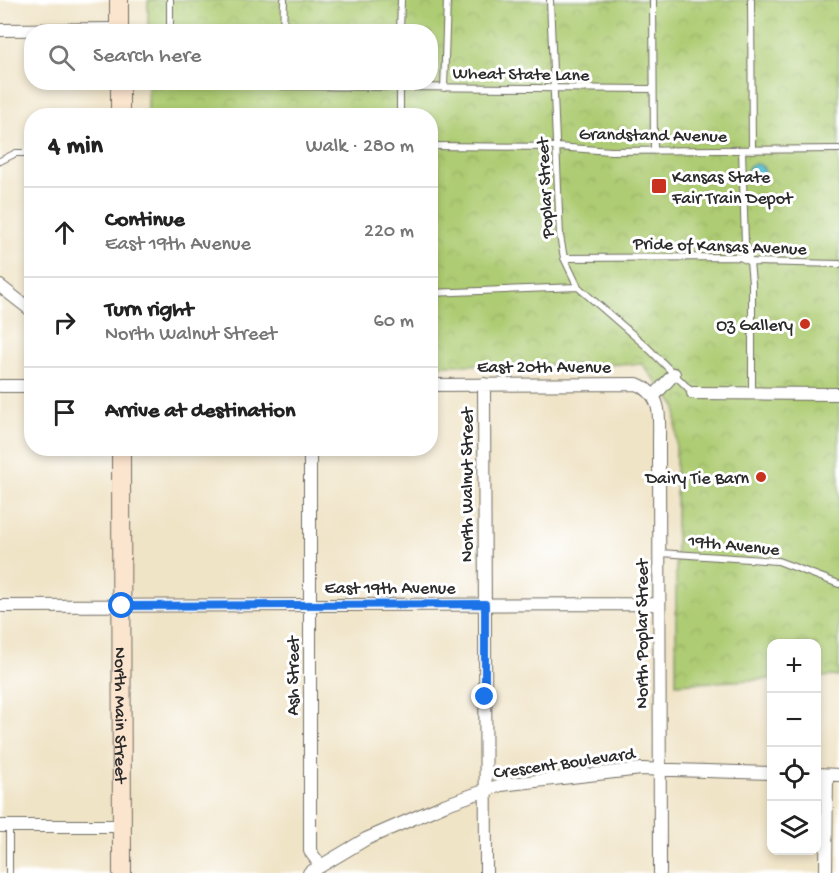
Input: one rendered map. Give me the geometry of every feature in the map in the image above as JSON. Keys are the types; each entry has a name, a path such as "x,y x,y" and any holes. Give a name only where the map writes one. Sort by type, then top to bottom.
{"main road":[{"path":"119,0 119,24"},
{"path":"120,90 120,108"},
{"name":"North Main Street","path":"121,456 122,873"}],"street":[{"path":"0,30 24,30"},
{"path":"0,286 24,305"},
{"path":"654,396 674,374"},
{"name":"North Walnut Street","path":"484,384 486,873"},
{"name":"East 20th Avenue","path":"438,385 637,384 648,388 654,396"},
{"path":"0,386 24,386"},
{"path":"693,393 839,394"},
{"name":"North Poplar Street","path":"654,396 659,416 660,873"},
{"name":"Ash Street","path":"310,456 310,851 320,865"},
{"name":"East 19th Avenue","path":"0,606 659,604"},
{"name":"Crescent Boulevard","path":"309,873 376,834 501,785 641,769 767,773"},
{"path":"826,873 828,775"},
{"path":"5,826 122,826"}],"lane":[{"path":"170,0 170,24"},
{"path":"283,24 284,0"},
{"path":"400,0 400,24"},
{"path":"444,88 447,0"},
{"name":"Poplar Street","path":"550,0 560,236 564,258 578,287 646,346 693,393"},
{"path":"653,0 654,151"},
{"path":"751,0 752,150"},
{"name":"Wheat State Lane","path":"438,88 653,89"},
{"path":"400,90 400,108"},
{"name":"Grandstand Avenue","path":"438,146 557,147 611,151 839,149"},
{"path":"742,150 745,243 752,283 752,393"},
{"path":"0,161 16,153 24,153"},
{"name":"Pride of Kansas Avenue","path":"564,258 740,257 750,262 839,264"},
{"path":"438,293 578,287"},
{"name":"19th Avenue","path":"659,553 778,561 839,584"},
{"path":"5,826 9,873"}],"green space":[{"path":"148,0 839,0 839,676 821,677 821,639 767,639 767,679 676,684 676,406 642,364 438,365 438,108 148,108 148,90 438,90 438,24 148,24"}],"water":[{"path":"756,164 762,167 765,173 762,179 756,182 750,179 747,173 750,167"}],"place":[{"name":"Kansas State Fair Train Depot","path":"659,186"},
{"name":"Oz Gallery","path":"805,324"},
{"name":"Dairy Tie Barn","path":"761,477"}],"route":[{"path":"122,606 485,604 485,697"}]}
